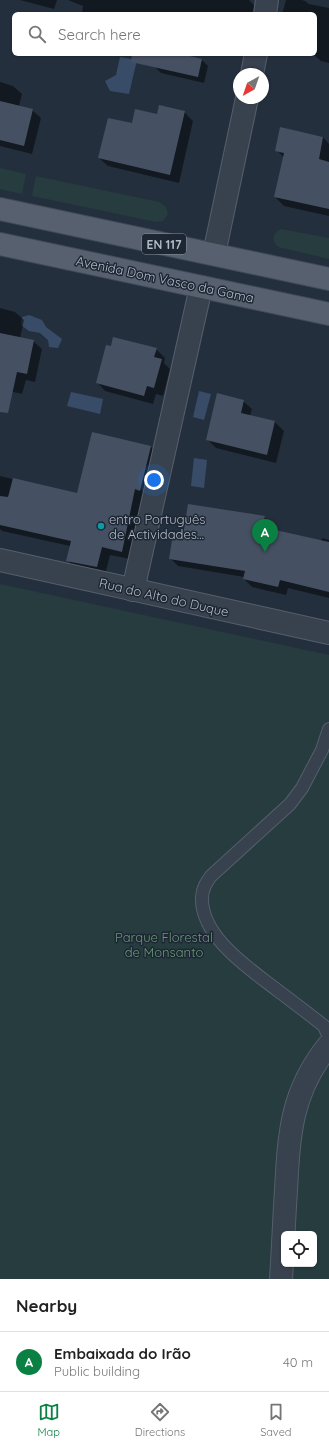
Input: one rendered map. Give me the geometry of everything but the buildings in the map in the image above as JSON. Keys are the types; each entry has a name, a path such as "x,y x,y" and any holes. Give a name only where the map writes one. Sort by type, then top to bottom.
{"main road":[{"name":"EN 117","path":"0,209 329,279"},
{"name":"Avenida Dom Vasco da Gama","path":"0,244 329,314"}],"street":[{"path":"265,12 268,0"},
{"path":"253,68 256,56"},
{"path":"214,254 246,104"},
{"path":"133,590 201,287"},
{"name":"Rua do Alto do Duque","path":"0,560 329,633"},
{"path":"281,1279 288,1142 294,1112 300,1093 309,1073 318,1058 328,1047"}],"lane":[{"path":"328,1047 329,1037 324,1026 246,967 220,941 209,925 204,912 202,898 203,887 211,876 294,799 302,788 322,750 329,729"}],"green space":[{"path":"0,168 26,174 22,194 0,189"},
{"path":"36,176 159,202 166,207 168,214 163,221 156,222 32,196"},
{"path":"281,229 329,238 329,259 278,247 274,242 274,237 276,232"},
{"name":"Parque Florestal de Monsanto","path":"0,584 329,655 329,1279 0,1279"}],"water":[{"path":"120,57 137,60 129,94 110,91 105,81 116,75"},
{"path":"29,315 42,320 46,327 62,339 58,348 49,347 48,340 40,333 29,331 21,325 22,317"},
{"path":"199,391 211,394 204,420 193,417"},
{"path":"71,392 103,399 100,414 67,406"},
{"path":"194,458 207,460 204,488 191,486"}],"place":[{"name":"entro Português de Actividades…","path":"101,526"},
{"name":"Embaixada do Irão","path":"265,552"}]}
